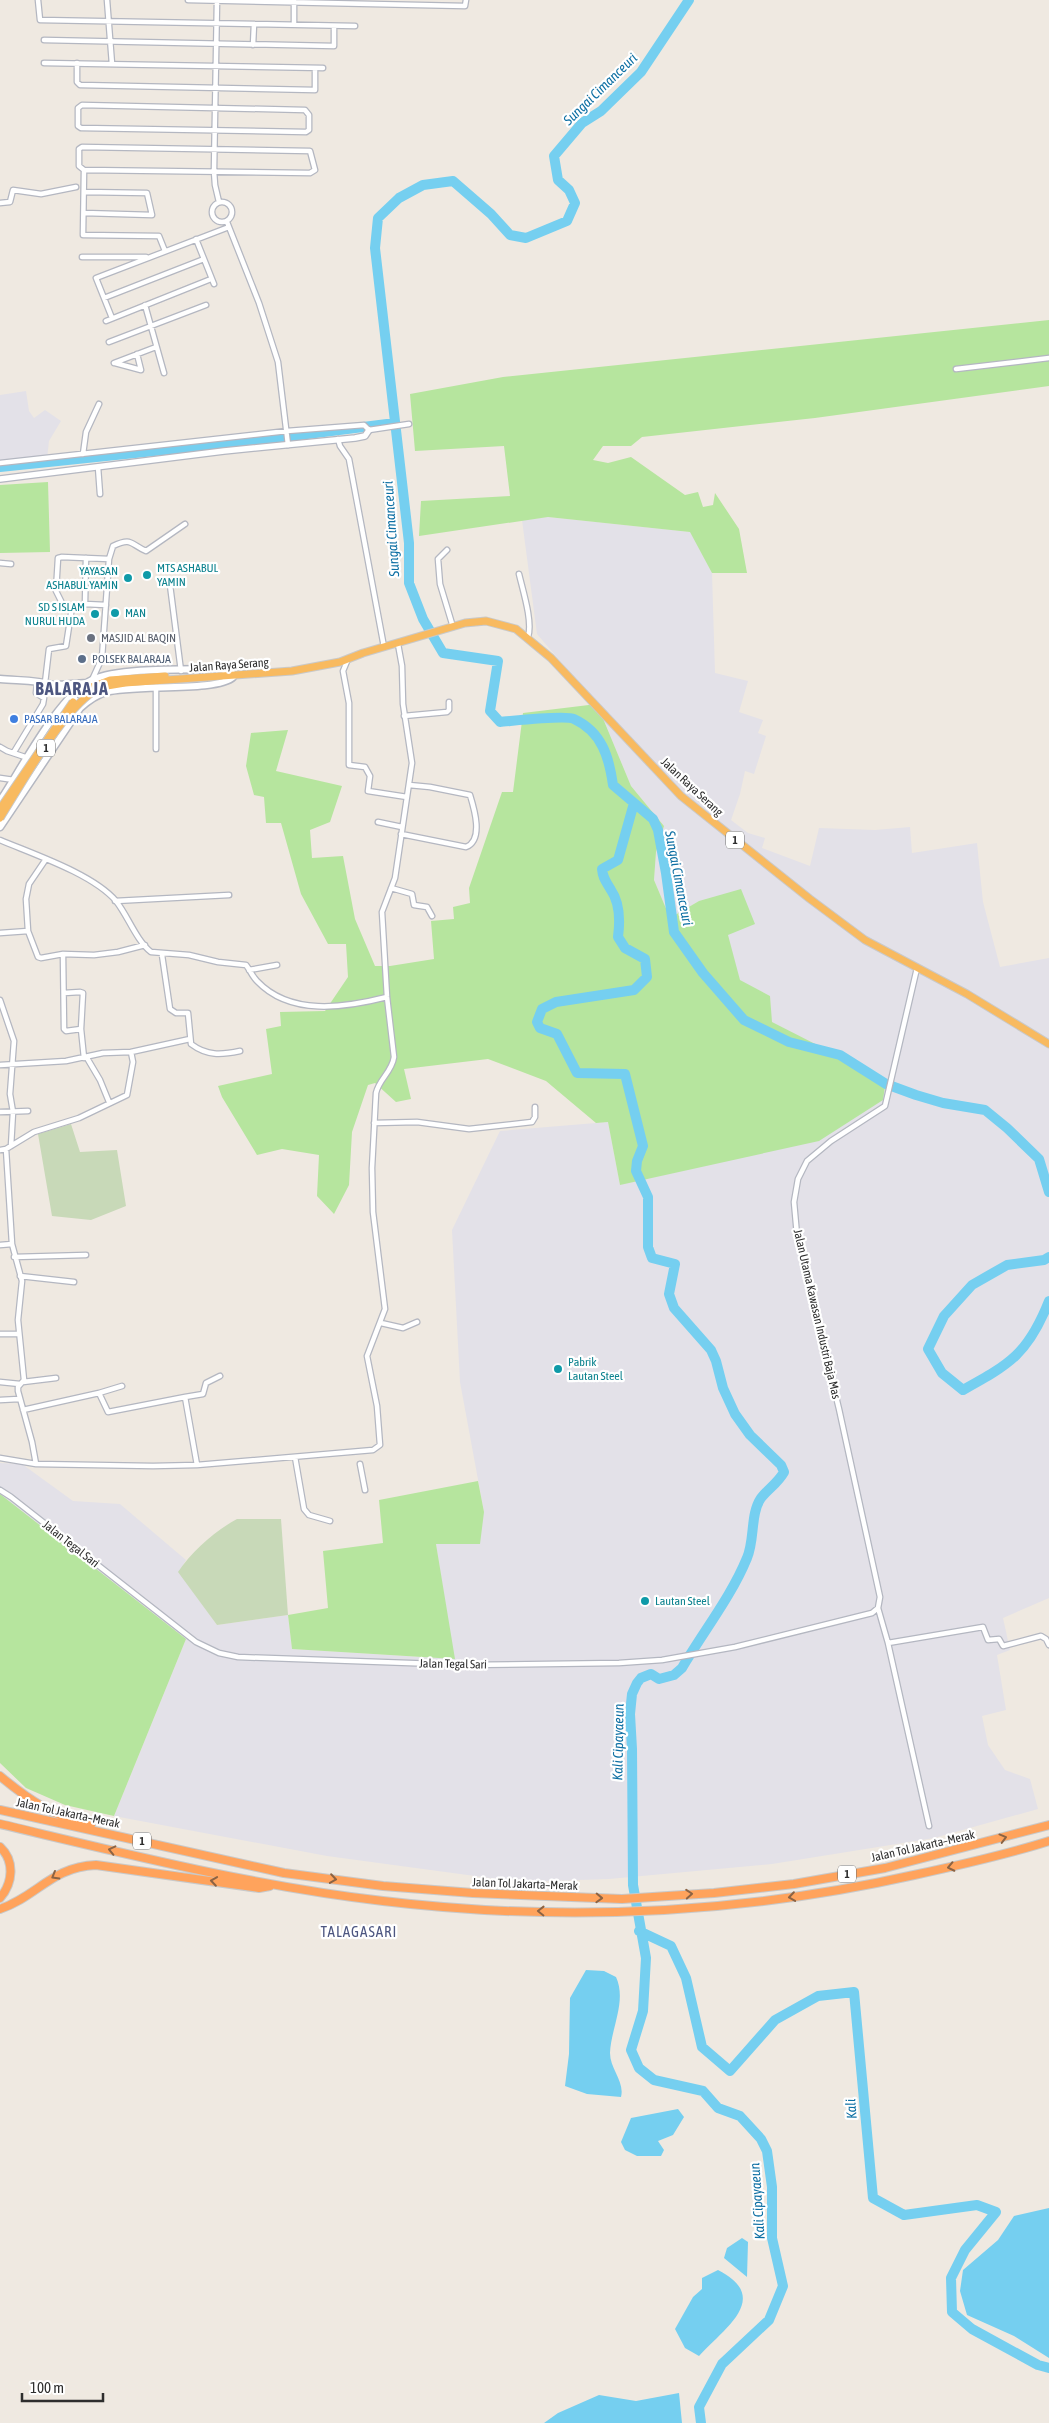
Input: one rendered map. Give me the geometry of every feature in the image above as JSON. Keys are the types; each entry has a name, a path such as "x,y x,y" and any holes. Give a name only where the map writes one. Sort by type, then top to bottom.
{"highway":[{"name":"Jalan Raya Serang","path":"0,809 68,708 89,688 100,683 122,678 212,676 292,671 347,659 450,628 486,621 516,629 528,637 551,658 670,784 706,817 842,924 865,940 967,994 1049,1044"},
{"name":"Jalan Raya Serang","path":"1,822 72,710 91,692 114,684 212,676"},
{"path":"0,1776 39,1806 60,1816 284,1873"},
{"name":"Jalan Tol Jakarta–Merak","path":"0,1810 284,1873 383,1886 473,1893 622,1899 714,1893 785,1885 867,1871 961,1850 1049,1825"},
{"name":"Jalan Tol Jakarta–Merak","path":"0,1824 187,1868 280,1886 382,1901 473,1909 625,1912 719,1907 879,1883 969,1864 1049,1840"},
{"path":"0,1847 9,1862 11,1876 7,1890 0,1898"},
{"path":"0,1909 25,1896 52,1877 79,1866 96,1866 259,1888 280,1886"},
{"path":"382,1901 383,1886"}],"main road":[{"path":"0,679 56,685 89,682 115,674 220,669 232,675 227,681 209,684 156,687 97,695 80,708 1,822"},
{"path":"0,801 53,720 72,696 89,682"},
{"path":"56,685 72,696 80,708"},
{"path":"53,720 56,729 64,731"}],"street":[{"path":"38,0 40,20 355,26"},
{"path":"107,0 112,64"},
{"path":"188,0 401,2 444,3 465,6 466,0"},
{"path":"217,0 214,171 219,202"},
{"path":"294,1 294,25"},
{"path":"253,44 254,24"},
{"path":"44,40 334,46 334,26"},
{"path":"44,63 323,68"},
{"path":"77,64 77,82 80,85 315,90 315,68"},
{"path":"82,106 305,110 309,115 309,130 306,132 215,130 81,128 78,125 78,108 82,106"},
{"path":"82,147 215,149 310,151 315,170 310,173 84,170 79,166 79,149 82,147"},
{"path":"84,170 83,235 159,236 165,251"},
{"path":"0,203 10,202 13,190 41,194 76,187"},
{"path":"84,192 147,193 152,214 84,214"},
{"path":"112,318 96,278 196,239 228,224 232,216 232,207 225,202 219,202 213,208 213,216 218,222 228,224"},
{"path":"228,224 259,304 278,362 288,444"},
{"path":"196,239 214,284"},
{"path":"82,256 149,257"},
{"path":"104,298 204,260"},
{"path":"106,321 211,279"},
{"path":"145,305 164,373"},
{"path":"109,342 206,305"},
{"path":"137,354 141,370 114,363 129,357 137,354 156,347"},
{"path":"956,369 1049,358"},
{"path":"83,454 86,432 99,404"},
{"path":"0,463 287,433 409,424"},
{"path":"0,479 288,444 338,440 363,436 368,428"},
{"path":"338,440 349,459 384,647"},
{"path":"98,467 100,494"},
{"path":"89,682 102,658 109,559 113,546 130,541 146,551 185,524"},
{"path":"447,550 438,559 437,570 450,628"},
{"path":"106,605 85,604 72,607 63,605 56,591 57,560 62,556 109,559"},
{"path":"85,604 86,558"},
{"path":"0,563 11,564"},
{"path":"519,574 528,615 530,632 528,637"},
{"path":"170,584 182,671"},
{"path":"45,683 48,651 51,648 66,646 72,607"},
{"path":"0,1458 36,1464 197,1465 373,1450 380,1445 377,1406 367,1356 371,1342 381,1323 384,1308 373,1212 374,1123 378,1085 392,1067 394,1057 387,997 382,912 395,878 409,785 412,750 404,716 402,666 398,644"},
{"path":"347,659 343,671 349,703 349,765 365,766 370,776 368,791 407,797"},
{"path":"14,752 43,704 44,698 36,693 36,682"},
{"path":"156,687 156,749"},
{"path":"404,716 447,712 449,710 449,702"},
{"path":"0,747 11,753 14,752 28,758"},
{"path":"0,778 14,780"},
{"path":"401,834 466,847 471,844 474,836 476,815 470,796 430,787 409,785"},
{"path":"378,822 402,827"},
{"path":"0,840 77,873 115,901 151,952 162,955 190,955 218,962 246,965 261,985 280,999 293,1004 351,1004 387,997"},
{"path":"46,859 29,884 26,898 28,931 38,957 63,954 94,955 118,952 145,945"},
{"path":"391,888 412,894 414,905 427,907 432,916"},
{"path":"115,901 229,896"},
{"path":"0,933 28,931"},
{"path":"63,954 64,1028 66,1030 81,1029"},
{"path":"162,955 170,1009 176,1013 188,1013 191,1044 212,1055 240,1051"},
{"path":"249,970 277,964"},
{"name":"Jalan Utama Kawasan Industri Baja Mas","path":"878,1608 880,1597 839,1409 797,1235 794,1202 798,1180 807,1161 831,1141 885,1106 894,1074 917,968"},
{"path":"64,993 83,993 81,1029 85,1058 100,1080 109,1102"},
{"path":"0,1000 13,1036 10,1094 13,1112 11,1146"},
{"path":"0,1065 132,1052 190,1039"},
{"path":"0,1150 6,1149 34,1132 79,1118 127,1095 133,1062 132,1052"},
{"path":"374,1123 417,1122 469,1130 483,1129 532,1122 536,1117 535,1107"},
{"path":"0,1112 28,1110"},
{"path":"6,1149 12,1244 22,1285 18,1312 22,1383 18,1387 19,1399 32,1442 36,1464"},
{"path":"0,1202 8,1202"},
{"path":"0,1244 12,1244"},
{"path":"14,1257 86,1255"},
{"path":"20,1276 74,1282"},
{"path":"381,1323 402,1328 417,1322"},
{"path":"0,1334 19,1334"},
{"path":"99,1393 108,1412 203,1394 208,1381 220,1376"},
{"path":"0,1382 22,1383 56,1378"},
{"path":"23,1410 122,1386"},
{"path":"185,1397 197,1465"},
{"path":"0,1400 19,1399"},
{"path":"358,1451 359,1458"},
{"path":"295,1457 304,1509 309,1515 330,1521"},
{"path":"360,1464 365,1490"},
{"name":"Jalan Tegal Sari","path":"0,1490 196,1642 219,1653 277,1659 465,1665 619,1663 662,1660 805,1631 872,1613 878,1608"},
{"path":"878,1608 888,1643 929,1826"},
{"path":"888,1643 983,1627 988,1640 999,1638 1003,1646 1041,1636 1046,1639 1049,1645"}],"shaded area":[{"path":"26,391 29,411 34,418 45,410 61,421 49,441 47,459 0,461 0,395"},
{"path":"548,517 691,532 712,573 715,673 748,681 739,712 763,720 758,733 766,736 754,774 745,771 740,794 731,820 748,833 765,838 762,848 810,866 819,828 875,830 910,827 912,853 977,843 983,902 1000,967 1049,958 1049,1598 1003,1618 1010,1650 997,1655 1006,1710 982,1716 988,1745 1005,1770 1030,1779 1038,1809 934,1838 772,1864 609,1879 520,1882 327,1856 114,1816 186,1639 0,1494 0,1463 22,1464 73,1501 120,1504 186,1560 179,1572 217,1625 288,1615 292,1649 454,1659 436,1544 484,1512 460,1382 452,1230 500,1131 608,1122 620,1185 886,1080 771,1022 770,996 740,981 727,935 699,901 670,918 654,880 656,852 664,826 631,786 597,704 537,634 522,520"}],"green space":[{"path":"1049,320 1049,386 815,418 642,437 631,446 603,446 593,460 608,463 631,457 685,495 698,492 703,507 713,505 715,493 739,529 747,573 712,573 690,532 548,517 419,536 421,501 510,496 504,446 415,451 410,394 503,377"},
{"path":"48,482 50,552 0,553 0,485"},
{"path":"597,704 631,786 664,826 656,852 654,880 670,918 699,901 741,889 755,924 728,935 740,980 770,996 772,1022 886,1080 883,1100 819,1141 620,1185 608,1122 596,1123 546,1081 488,1059 404,1069 411,1099 396,1102 375,1083 368,1085 352,1132 349,1185 334,1214 317,1196 319,1155 282,1149 257,1155 222,1097 218,1086 272,1074 266,1029 281,1026 280,1012 325,1011 348,977 346,944 328,944 301,894 281,823 266,823 264,797 254,795 246,766 251,733 288,730 276,771 342,786 330,822 310,830 312,858 343,856 355,919 375,966 390,966 434,959 431,921 454,919 453,907 470,903 469,888 502,792 513,792 523,713"},
{"path":"71,1124 80,1152 117,1150 126,1206 91,1220 52,1216 38,1134"},
{"path":"478,1481 484,1512 480,1544 436,1544 455,1659 292,1649 288,1615 328,1608 323,1551 383,1543 379,1500"},
{"path":"0,1494 186,1639 114,1816 65,1805 26,1788 0,1763"},
{"path":"237,1519 281,1519 288,1615 217,1625 178,1572 204,1542 220,1529"}],"water":[{"path":"586,1970 604,1971 616,1977 619,1986 619,2005 610,2053 612,2065 621,2086 621,2097 587,2094 565,2086 569,2054 570,1998"},
{"path":"678,2109 684,2117 673,2135 658,2141 664,2150 661,2156 637,2156 625,2150 621,2142 631,2118"},
{"path":"1049,2208 1049,2358 1014,2336 967,2315 960,2291 963,2270 998,2240 1014,2216"},
{"path":"742,2238 748,2242 747,2277 724,2258 727,2248"},
{"path":"718,2270 734,2281 742,2291 742,2302 738,2313 730,2324 699,2356 685,2348 675,2329 693,2297 702,2289 702,2278"},
{"path":"679,2393 682,2423 544,2423 558,2413 599,2395 636,2401"}],"waterway":[{"name":"Sungai Cimanceuri","path":"689,0 641,72 601,111 582,123 554,156 558,180 569,190 575,203 567,221 526,238 510,235 491,214 453,181 423,185 399,198 378,218 375,248 409,543 409,583 423,619 443,653 498,661 490,711 500,722 569,718 584,724 598,738 606,755 613,785 653,819 658,830 674,932 703,973 744,1020 789,1042 840,1055 886,1084 943,1103 985,1110 1039,1159 1049,1192"},
{"path":"0,467 260,440 395,423"},
{"name":"Kali Cipayaeun","path":"634,803 618,860 602,869 604,878 614,895 618,907 618,937 625,948 645,959 647,977 634,990 556,1002 542,1009 537,1022 540,1028 557,1034 577,1073 625,1074 643,1146 637,1161 636,1171 648,1197 648,1247 652,1258 675,1264 669,1294 674,1308 711,1350 723,1388 735,1414 750,1435 781,1465 784,1472 761,1498 755,1512 747,1558 733,1587 682,1668 674,1675 659,1679 651,1674 641,1678 632,1694 630,1714 633,1885 646,1958 643,2011 631,2050 639,2068 654,2080 703,2091 718,2108 740,2116 761,2139 767,2151 772,2187 772,2238 783,2286 769,2320 722,2364 699,2407 701,2423"},
{"name":"Sungai Cimanceuri","path":"1049,1257 1044,1260 1007,1265 972,1285 944,1316 928,1349 942,1373 963,1390 993,1373 1016,1356 1033,1334 1049,1301"},
{"name":"Kali","path":"639,1931 671,1946 686,1978 702,2047 730,2071 775,2020 818,1996 854,1992 873,2198 904,2215 977,2205 996,2212 965,2250 951,2278 952,2312 972,2329 1038,2365 1049,2368"}],"place":[{"name":"MTS ASHABUL YAMIN","path":"147,575"},
{"name":"YAYASAN ASHABUL YAMIN","path":"128,578"},
{"name":"MAN","path":"115,613"},
{"name":"SD S ISLAM NURUL HUDA","path":"95,614"},
{"name":"MASJID AL BAQIN","path":"91,638"},
{"name":"POLSEK BALARAJA","path":"82,659"},
{"name":"PASAR BALARAJA","path":"14,719"},
{"name":"Pabrik Lautan Steel","path":"558,1369"},
{"name":"Lautan Steel","path":"645,1601"}],"district":[{"name":"BALARAJA","path":"72,688"},
{"name":"TALAGASARI","path":"359,1931"}]}
